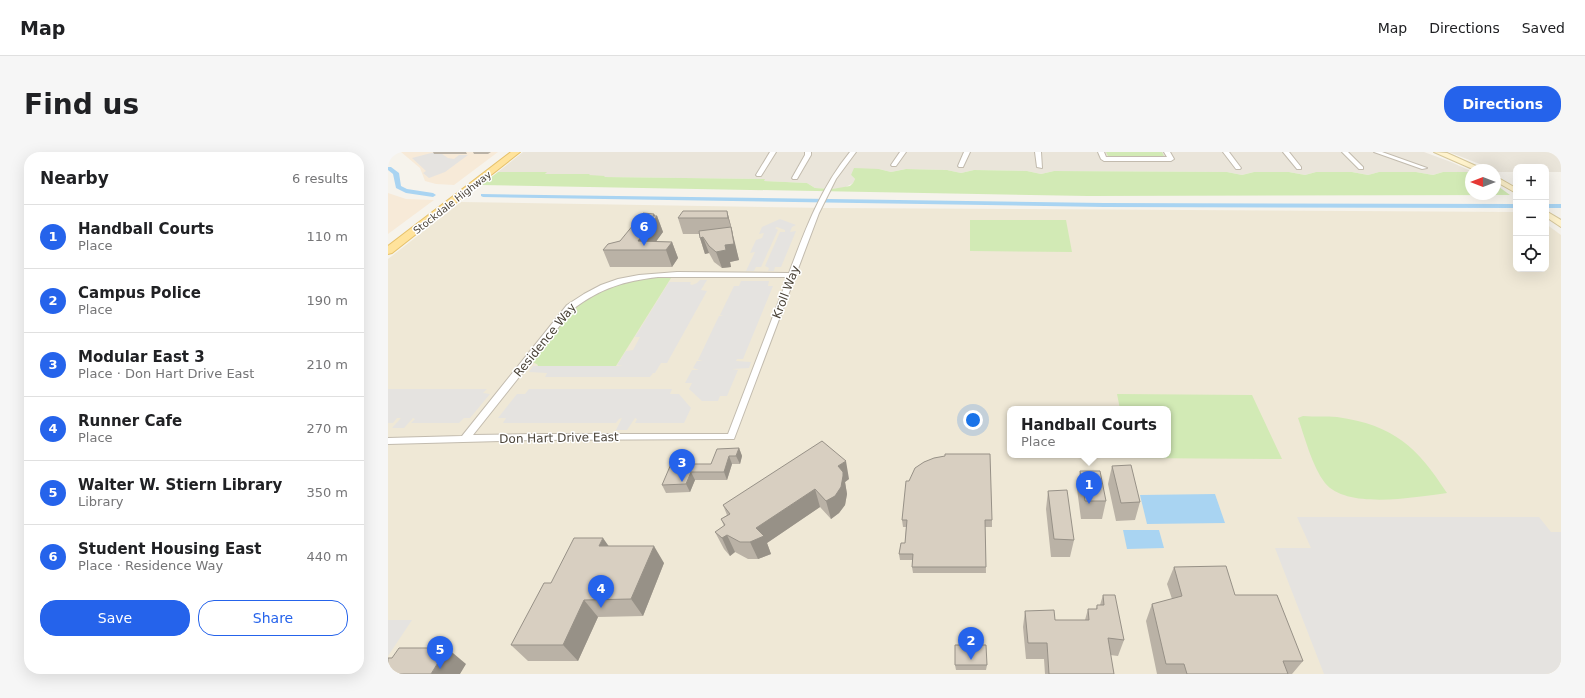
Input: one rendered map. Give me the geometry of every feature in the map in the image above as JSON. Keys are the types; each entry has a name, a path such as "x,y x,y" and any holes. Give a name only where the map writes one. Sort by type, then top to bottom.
{"main road":[{"name":"Stockdale Highway","path":"388,241 506,152"},
{"name":"Stockdale Highway","path":"388,252 516,152"},
{"path":"404,240 405,235 409,231 435,210 437,207 434,206"}],"street":[{"path":"759,175 773,152"},
{"path":"795,178 808,155 808,152"},
{"name":"Kroll Way","path":"731,437 792,275 821,206 842,164 853,152"},
{"path":"894,165 903,152"},
{"path":"961,166 967,152"},
{"path":"1038,152 1040,167"},
{"path":"1101,152 1104,159 1171,159 1167,152"},
{"path":"1226,152 1238,168"},
{"path":"1286,152 1299,168"},
{"path":"1345,152 1361,168"},
{"path":"1377,152 1424,168"},
{"path":"1437,152 1468,164"},
{"path":"1501,182 1513,189"},
{"path":"1549,215 1561,224"},
{"name":"Residence Way","path":"464,440 570,307 582,297 603,286 630,278 652,275 792,275"},
{"name":"Don Hart Drive East","path":"388,441 541,437 731,437"}],"shaded area":[{"path":"401,152 498,152 454,185 436,184 425,181 420,168"},
{"path":"439,152 448,158 454,159 459,155 468,155 445,172 429,178 423,173 426,171 412,158"},
{"path":"523,152 1424,152 1465,168 1465,172 1443,172 1433,175 1416,172 1379,172 1368,175 1352,172 1316,172 1305,175 1289,172 1254,172 1242,175 1227,172 1054,171 1041,174 1027,171 974,170 961,173 947,170 906,169 891,172 879,169 851,175 855,179 853,183 844,188 832,189 815,188 807,183 764,181 764,179 603,177 589,176 589,174 498,172"},
{"path":"1449,152 1561,152 1561,172 1549,172 1549,164 1513,164 1513,172 1501,172 1501,164 1480,164"},
{"path":"388,193 406,199 434,200 388,234"},
{"path":"461,202 826,208 1513,212 1513,272 1549,272 1549,226 1561,235 1561,674 388,674 388,259"},
{"path":"780,219 796,225 792,227 790,232 796,231 781,267 775,267 774,271 768,271 769,268 765,266 780,232 785,232 785,230 777,227 775,228 778,230 761,267 756,267 754,271 746,271 755,252 750,253 756,240 762,238 764,233 759,234 762,227"},
{"path":"700,280 707,280 701,290 707,291 667,363 661,363 655,373 653,373 650,377 545,377 547,373 529,372 533,366 623,366 617,365 626,351 633,350 640,337 635,337 669,282 691,282 690,284 692,285"},
{"path":"741,281 769,281 768,286 773,286 743,359 737,359 736,361 751,362 749,368 732,369 738,370 727,396 720,396 718,401 702,401 689,389 692,383 685,383 692,370 699,370 693,368 697,361 703,361 698,360 719,316 724,315 720,315 734,286 739,286"},
{"path":"388,389 487,389 483,393 490,394 470,418 464,418 459,423 411,423 415,419 413,418 404,428 392,428 401,418 397,418 393,423 388,423"},
{"path":"529,389 672,389 670,394 679,394 691,408 684,423 635,423 637,419 635,418 627,430 616,430 622,418 616,423 503,423 506,418 498,418 517,394 525,394"},
{"path":"1297,517 1539,517 1551,532 1561,532 1561,674 1324,674 1275,548 1311,548"},
{"path":"388,620 412,620 388,656"}],"green space":[{"path":"1106,152 1162,152 1165,158 1109,158"},
{"path":"854,168 879,169 891,172 906,169 947,170 961,173 974,170 1027,171 1041,174 1054,171 1227,172 1242,175 1254,172 1289,172 1305,175 1316,172 1352,172 1368,175 1379,172 1416,172 1433,175 1443,172 1465,172 1465,195 1088,196 481,185 498,172 547,172 545,174 590,174 589,175 605,176 604,177 765,179 764,181 807,183 815,188 832,189 850,186 855,179 851,175"},
{"path":"1501,188 1510,195 1501,195"},
{"path":"970,220 1066,220 1072,252 970,251"},
{"path":"647,278 671,278 616,366 537,367 538,365 533,362 550,338 577,306 598,292 630,281"},
{"path":"1117,394 1252,395 1282,459 1131,458 1171,458 1171,406 1119,406"},
{"path":"1303,416 1337,417 1357,421 1389,432 1414,451 1436,477 1447,493 1383,500 1349,497 1335,491 1325,483 1316,468 1298,418"}],"water":[{"path":"1215,494 1225,523 1147,524 1140,495"},
{"path":"1123,530 1159,530 1164,548 1127,549"}],"building":[{"path":"683,211 727,211 728,218 678,218"},
{"path":"643,213 654,214 653,216 657,216 638,241 672,242 666,250 603,250 608,244 620,241"},
{"path":"731,227 734,244 725,245 726,250 716,252 709,246 703,237 700,238 699,231"},
{"path":"822,441 846,461 838,466 843,472 843,476 841,487 835,496 826,501 815,489 756,528 764,536 750,542 740,542 727,535 722,538 715,532 725,525 721,519 730,514 723,505"},
{"path":"739,448 736,456 729,456 724,472 691,472 686,484 662,485 671,464 711,464 717,449"},
{"path":"945,454 990,454 992,520 985,520 986,567 912,567 913,554 899,554 901,543 905,543 907,520 902,520 906,481 909,481 915,468 934,458 945,456"},
{"path":"1131,465 1140,502 1121,503 1112,466"},
{"path":"1080,471 1100,471 1106,501 1085,501"},
{"path":"1067,490 1074,540 1054,539 1048,491"},
{"path":"574,538 603,538 599,546 654,546 631,599 584,600 563,645 511,645 544,583 551,583"},
{"path":"1226,566 1235,595 1277,595 1303,661 1283,661 1288,674 1187,674 1184,664 1166,664 1152,604 1182,596 1174,567"},
{"path":"1103,595 1115,595 1124,640 1108,638 1114,674 1049,674 1047,643 1028,643 1025,611 1054,610 1055,620 1089,620 1088,609 1097,609 1097,605 1104,605"},
{"path":"955,645 986,645 987,665 955,665"},
{"path":"399,648 447,648 431,674 388,674 388,658 392,658"}],"waterway":[{"path":"389,168 396,173 398,187 406,191 433,195"},
{"path":"483,195 1104,205 1513,206"},
{"path":"1549,206 1561,206"}],"place":[{"name":"Student Housing East","path":"644,246"},
{"name":"Modular East 3","path":"682,482"},
{"name":"Handball Courts","path":"1089,504"},
{"name":"Runner Cafe","path":"601,608"},
{"name":"Campus Police","path":"971,660"},
{"name":"Walter W. Stiern Library","path":"440,669"}]}
